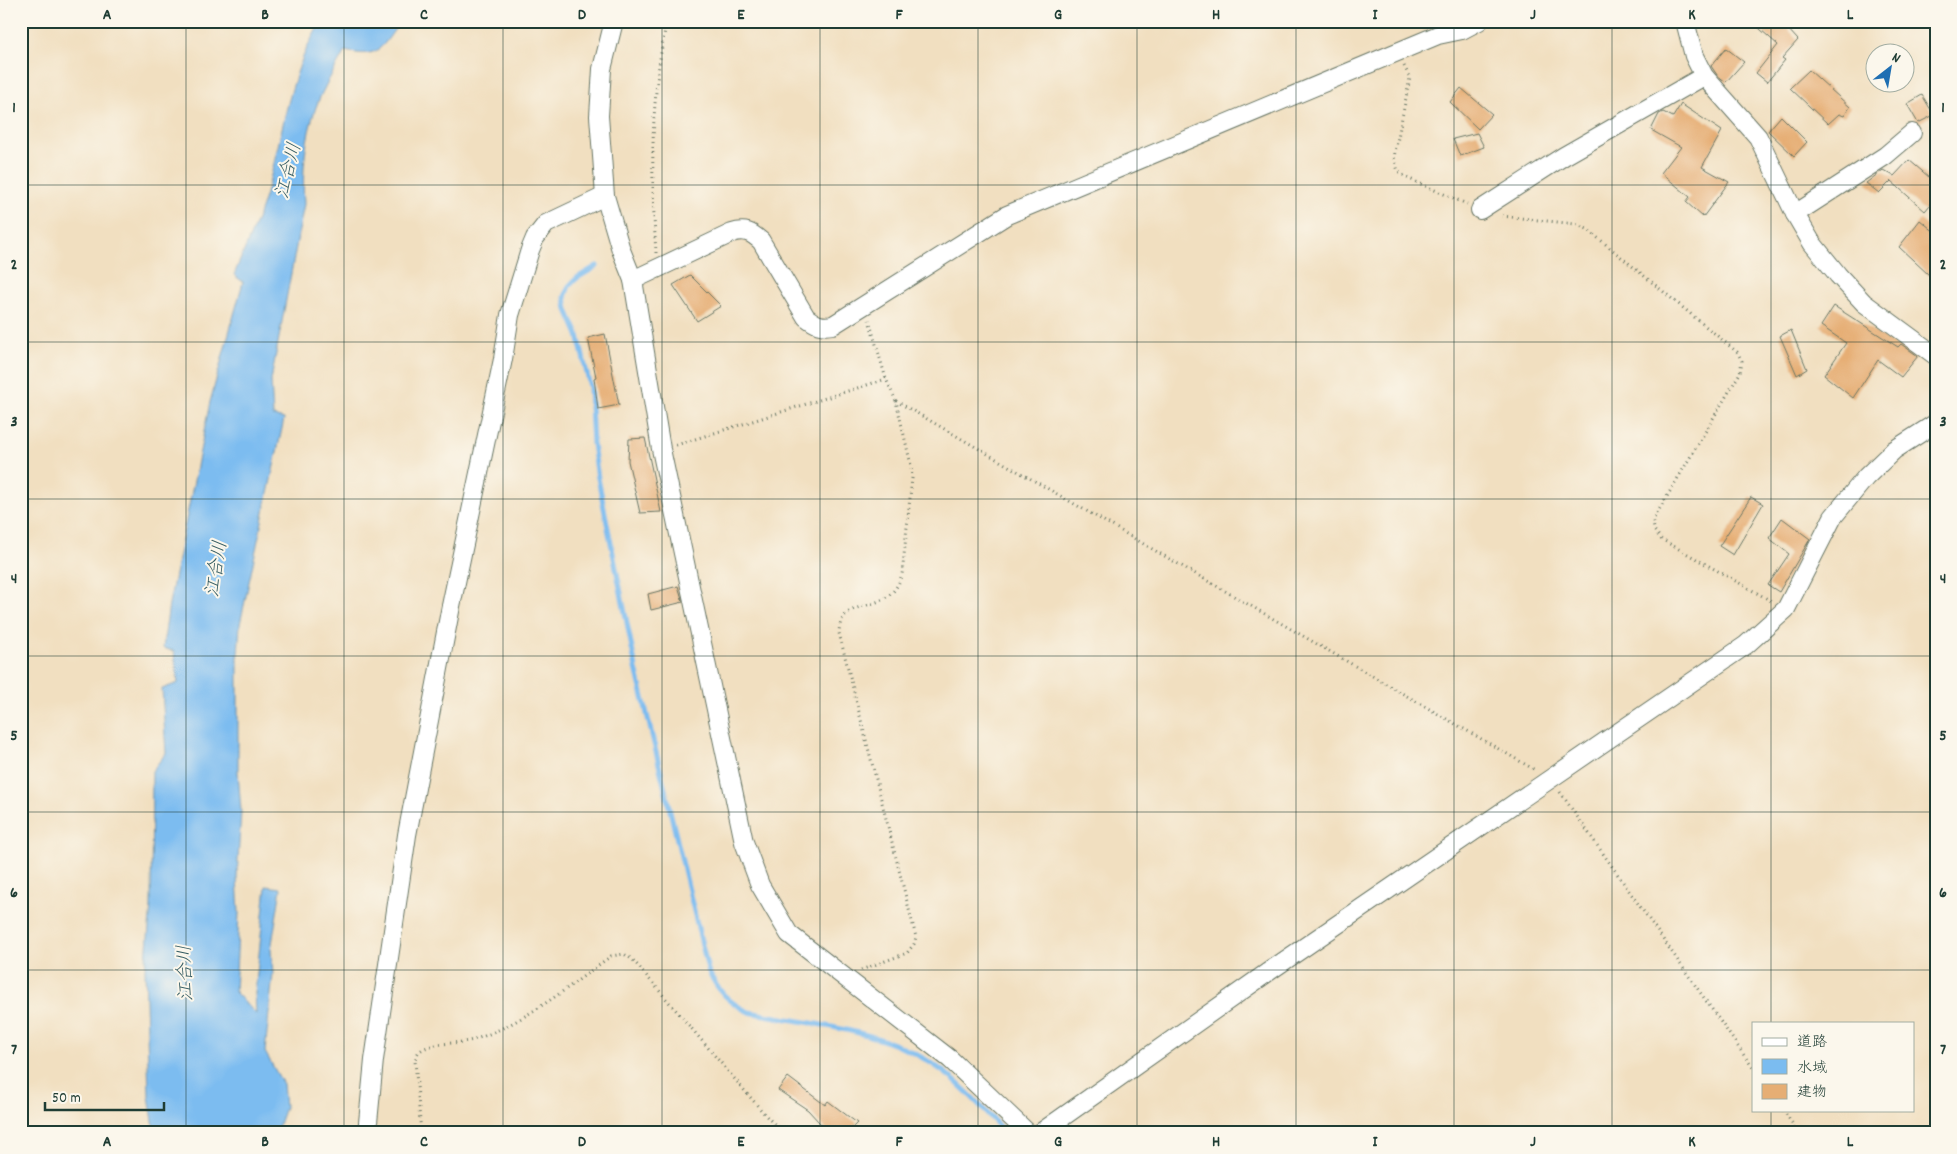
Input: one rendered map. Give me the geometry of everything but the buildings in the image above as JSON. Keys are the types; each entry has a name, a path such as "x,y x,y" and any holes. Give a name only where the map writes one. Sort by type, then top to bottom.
{"street":[{"path":"614,21 602,69 599,116 605,196 621,250 633,280 661,450 744,842 760,884 789,934 805,949 950,1059 1028,1133"},
{"path":"633,280 732,233 742,230 752,232 761,241 806,317 815,324 823,326 833,324 1007,215 1438,35 1462,30 1479,21"},
{"path":"1685,21 1694,56 1704,76 1758,137 1795,214 1812,243 1864,303 1936,356"},
{"path":"1480,210 1564,156 1704,76"},
{"path":"1795,214 1885,156 1912,133"},
{"path":"367,1133 374,1060 407,835 451,606 503,360 510,315 530,250 535,238 546,224 605,196"},
{"path":"1040,1133 1279,964 1746,645 1786,610 1833,517 1866,477 1894,450 1936,422"}],"path":[{"path":"657,269 653,202 653,135 656,75 667,21"},
{"path":"1397,53 1410,78 1394,157 1398,171 1408,178 1480,210 1499,215 1575,224 1587,229 1737,352 1742,361 1740,373 1653,520 1654,530 1661,539 1786,610"},
{"path":"843,976 907,953 914,944 916,937 839,633 839,624 848,611 882,600 898,586 902,575 912,478 911,464 896,401 886,379 864,305"},
{"path":"661,450 886,379"},
{"path":"896,401 1551,779 1752,1067"},
{"path":"421,1133 415,1061 419,1052 426,1048 472,1040 502,1028 530,1014 612,956 624,954 632,960 768,1118 784,1133"},
{"path":"1784,1112 1799,1133"}],"water":[{"name":"江合川","path":"322,21 401,21 379,49 366,53 345,51 322,93 312,119 305,155 303,179 304,204 271,380 273,416 284,419 240,624 238,654 238,772 241,811 237,877 239,913 235,992 256,1014 255,993 266,886 281,888 271,950 273,974 265,1052 283,1084 285,1107 276,1133 155,1133 149,1096 145,969 151,906 152,771 166,753 162,689 178,683 174,651 163,648 169,604 210,402 243,282 234,275 266,195 295,79 311,39"}],"waterway":[{"path":"597,266 577,278 569,286 565,297 567,310 578,335 590,387 593,444 598,478 636,668 708,970 715,984 724,995 749,1012 854,1032 903,1048 927,1060 964,1089 1005,1133"}]}
